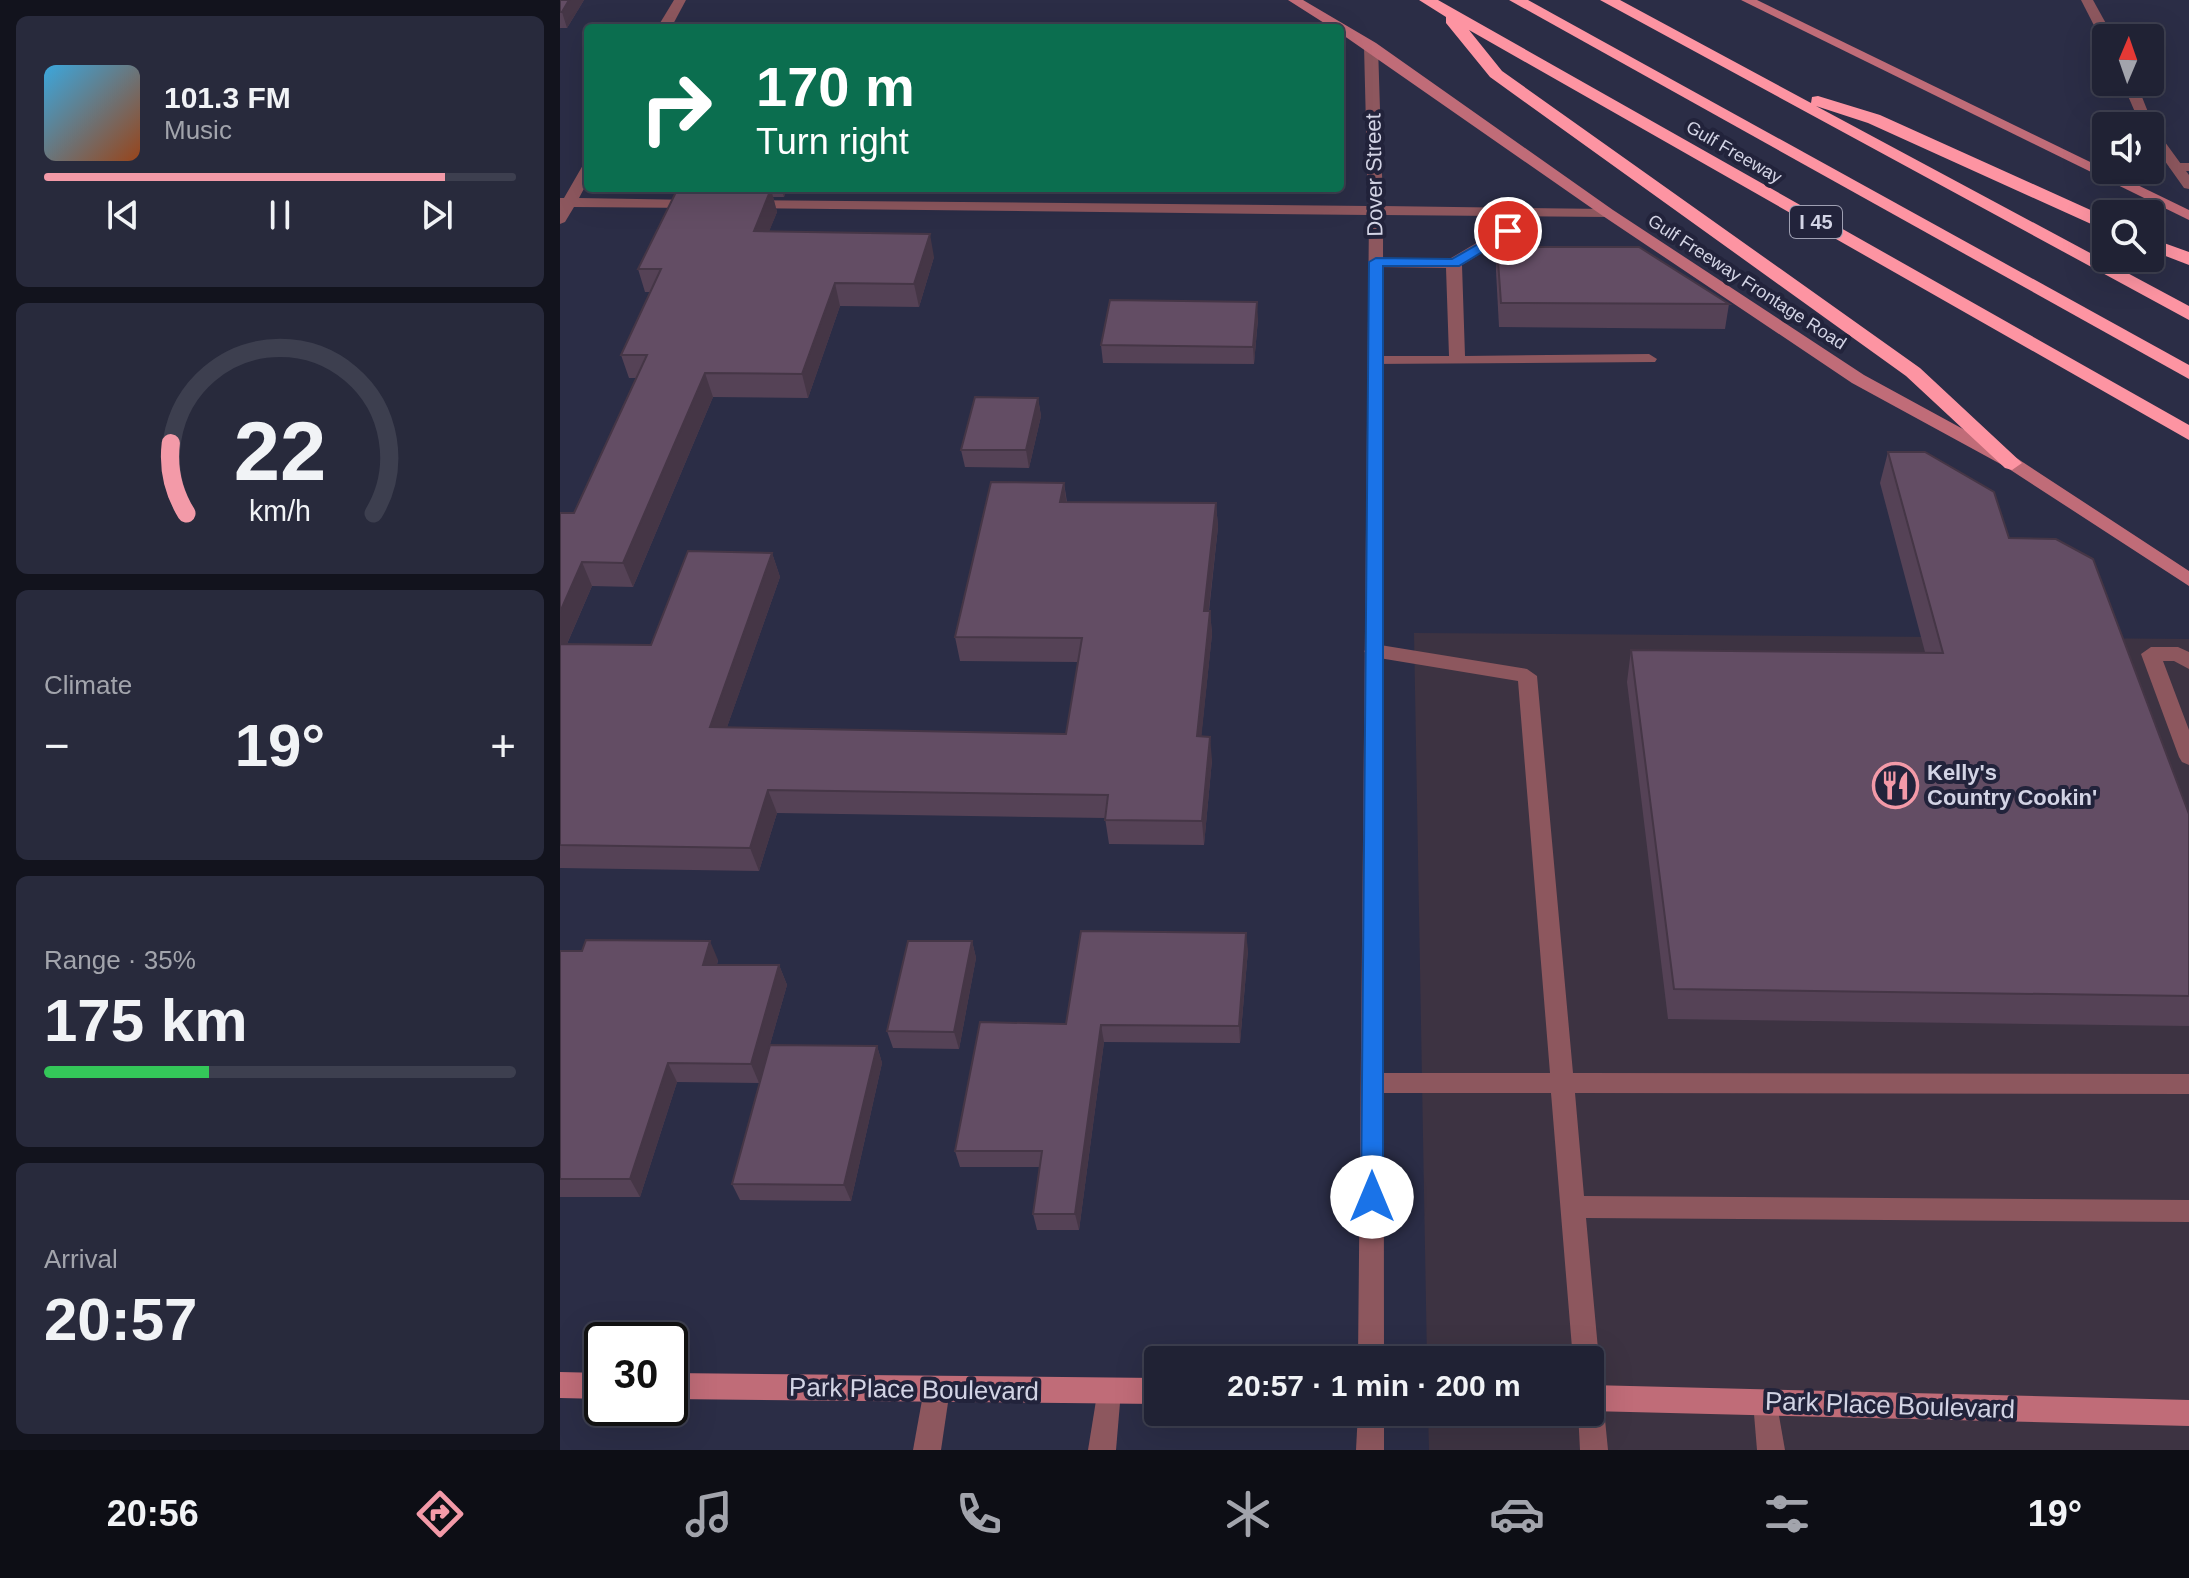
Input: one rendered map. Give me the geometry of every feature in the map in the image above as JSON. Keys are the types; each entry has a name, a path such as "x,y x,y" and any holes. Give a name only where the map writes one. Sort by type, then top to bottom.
{"highway":[{"name":"Gulf Freeway","path":"1517,0 2189,373"},
{"path":"1608,0 2189,314"},
{"name":"Gulf Freeway","path":"1435,4 2189,434"},
{"path":"1435,4 1496,74 1913,372 2012,463"},
{"path":"1755,79 1874,119 2092,218"},
{"path":"2164,249 2189,259"}],"main road":[{"name":"Gulf Freeway Frontage Road","path":"1294,0 1334,24"},
{"path":"1747,0 2092,164"},
{"name":"Gulf Freeway Frontage Road","path":"1344,30 1608,213 1858,379 2012,463 2189,580"},
{"path":"2131,184 2189,216"},
{"path":"560,1385 584,1386"},
{"name":"Park Place Boulevard","path":"688,1386 1144,1391"},
{"name":"Park Place Boulevard","path":"1604,1398 2189,1413"}],"street":[{"path":"666,24 680,0"},
{"path":"2087,0 2100,24"},
{"name":"Dover Street","path":"1371,46 1376,211 1371,1346"},
{"path":"2164,145 2183,167 2189,185"},
{"path":"560,219 565,202 584,174"},
{"path":"565,202 1608,213"},
{"path":"1376,262 1454,263 1508,231 1508,212"},
{"path":"1454,263 1457,361"},
{"path":"1375,361 1649,359"},
{"path":"1374,651 1527,676 1585,1346"},
{"path":"2189,662 2178,654 2151,654 2189,757"},
{"path":"1373,1083 2189,1084"},
{"path":"1573,1207 2189,1211"},
{"path":"927,1450 937,1389"},
{"path":"1102,1450 1108,1391"},
{"path":"1766,1402 1771,1450"},
{"path":"1370,1450 1371,1426"},
{"path":"1592,1426 1594,1450"}],"shaded area":[{"path":"1414,633 2189,639 2189,1450 1429,1450 1428,1426 1604,1426 1604,1346 1427,1346"}],"building":[{"path":"560,0 569,0 562,12 560,12"},
{"path":"676,192 770,192 754,231 930,234 914,284 835,283 802,374 705,373 623,563 582,562 560,612 560,513 574,513 647,355 621,355 661,269 638,269"},
{"path":"1497,247 1639,247 1729,304 1501,303"},
{"path":"1110,300 1257,302 1253,347 1101,345"},
{"path":"975,397 1038,398 1026,450 961,450"},
{"name":"Kelly's Country Cookin'","path":"1888,452 1925,452 1994,492 2009,538 2056,539 2093,559 2189,814 2189,996 1674,989 1631,650 1943,653"},
{"path":"991,482 1064,483 1060,502 1216,503 1204,611 1210,611 1197,736 1210,737 1202,821 1105,820 1108,795 768,790 750,848 560,845 560,644 651,645 688,551 772,553 710,727 1066,734 1082,638 955,637"},
{"path":"1081,931 1246,933 1239,1026 1101,1025 1075,1214 1033,1214 1042,1151 955,1151 980,1022 1066,1024"},
{"path":"586,940 710,941 703,965 779,965 751,1064 668,1063 630,1179 560,1179 560,951 582,951"},
{"path":"908,941 972,941 954,1032 887,1031"},
{"path":"770,1045 877,1046 844,1185 732,1184"}],"place":[{"name":"Kelly's Country Cookin'","path":"1896,785"}],"route":[{"path":"1372,1197 1376,262 1454,263 1508,231"}]}
